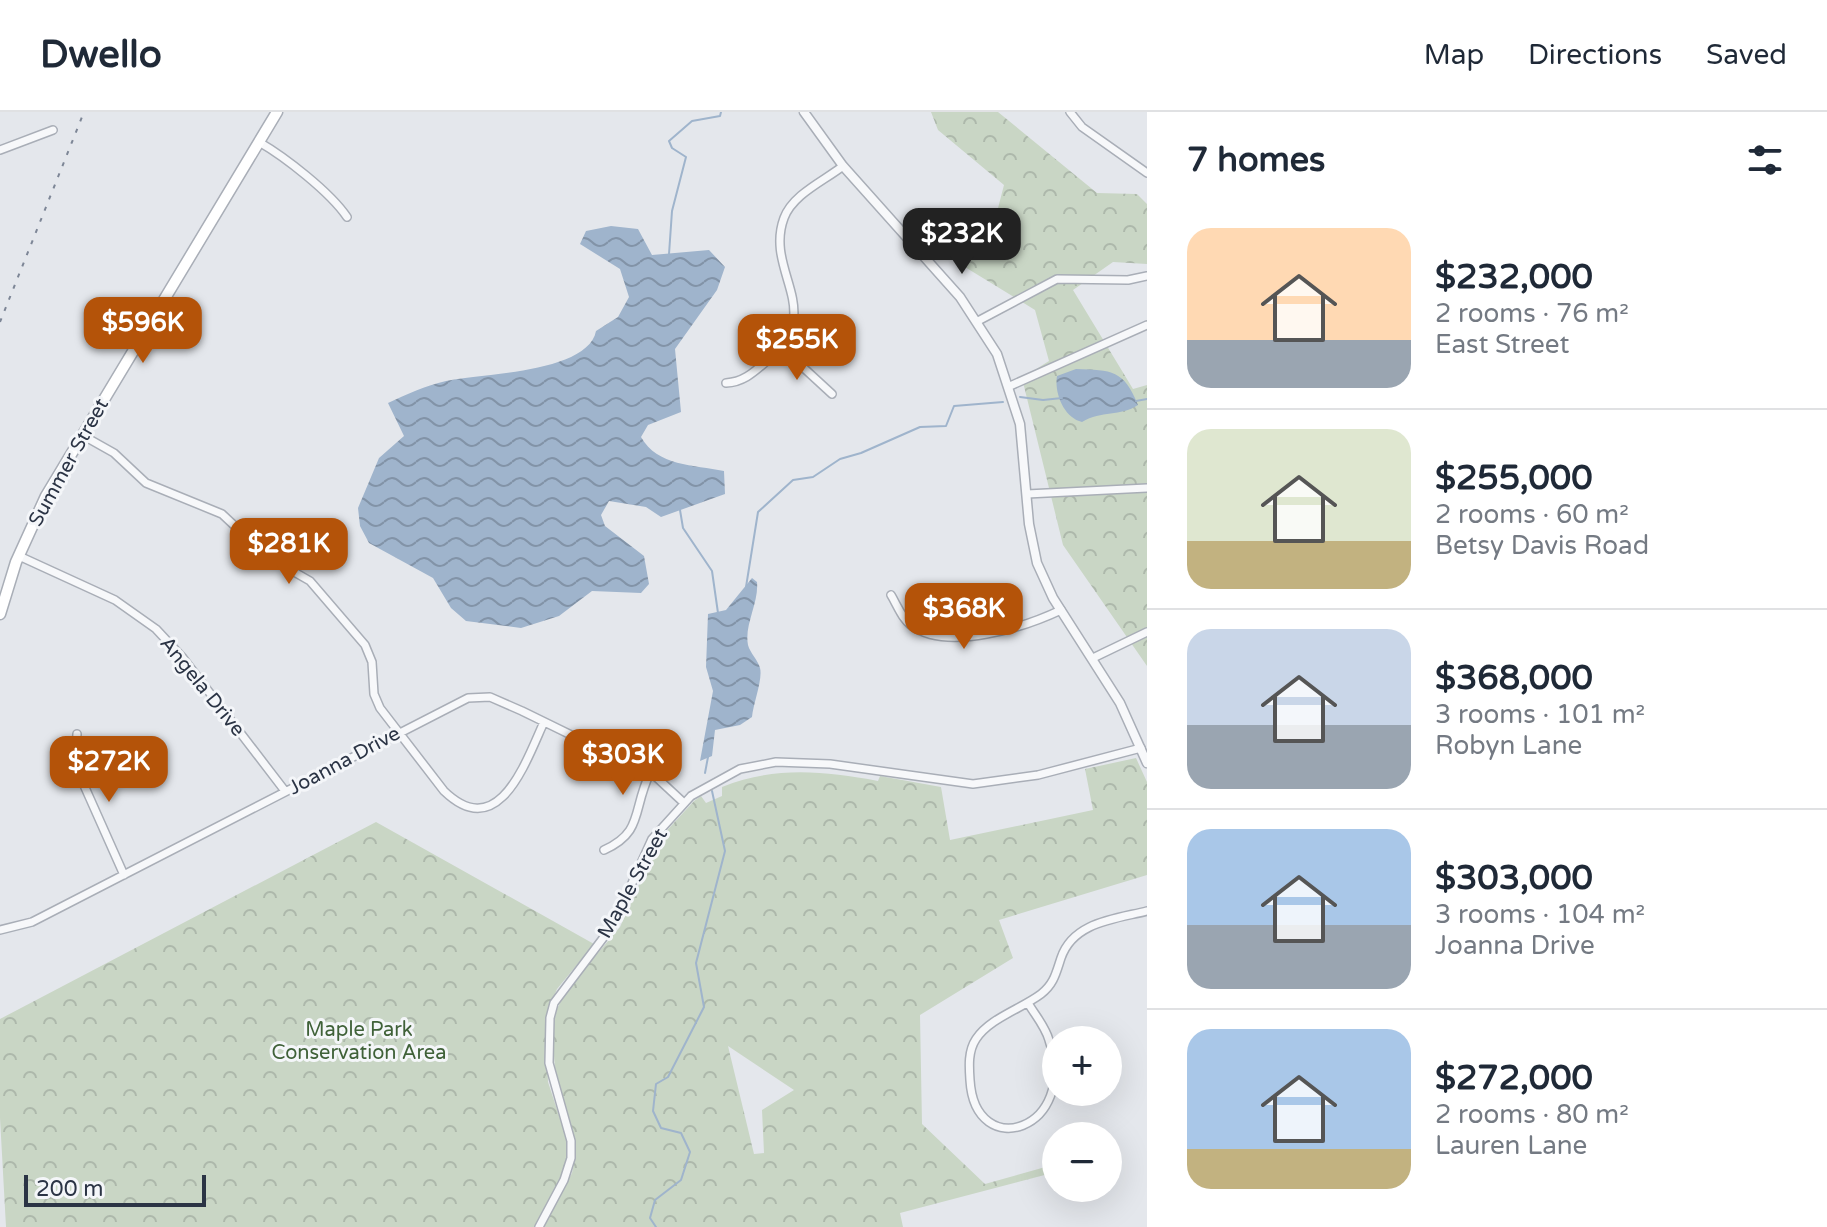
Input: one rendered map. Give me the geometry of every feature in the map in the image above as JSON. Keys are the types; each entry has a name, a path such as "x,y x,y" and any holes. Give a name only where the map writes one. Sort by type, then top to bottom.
{"main road":[{"name":"Summer Street","path":"0,614 19,556 38,512 277,112"}],"street":[{"path":"804,112 843,166 978,321 1010,386 1022,436 1034,552 1061,610 1093,658 1146,759"},
{"path":"1070,112 1082,127 1147,173"},
{"path":"0,150 53,130"},
{"path":"259,142 282,155 334,199 347,217"},
{"path":"726,383 746,379 782,348 795,319 794,299 780,243 783,220 795,201 843,166"},
{"path":"978,321 1057,279 1078,276 1128,280 1147,276"},
{"path":"1010,386 1147,325"},
{"path":"782,348 832,394"},
{"path":"82,435 114,453 146,483 222,514 268,557 310,581 365,645 372,662 377,701 452,799 467,806 497,802 514,784 544,722"},
{"path":"1027,494 1147,488"},
{"name":"Angela Drive","path":"19,556 115,600 156,629 183,658 285,791"},
{"path":"891,595 908,623 936,636 1020,628 1061,610"},
{"path":"1093,658 1147,632"},
{"name":"Joanna Drive","path":"0,930 32,922 460,700 475,697 498,699 650,773 664,781 684,803"},
{"path":"77,734 75,765 124,875"},
{"name":"Maple Street","path":"539,1227 564,1180 571,1158 571,1141 549,1063 551,1011 562,989 623,909 652,839 684,803 729,774 776,762 830,764 973,784 1038,775 1141,748"},
{"path":"604,850 624,841 632,832 640,793 650,773"},
{"path":"1028,1003 1050,1041 1051,1096 1035,1120 1006,1127 987,1120 975,1105 971,1051 983,1031 1028,1003 1052,983 1065,949 1076,935 1092,926 1147,911"}],"green space":[{"path":"931,112 998,112 1097,193 1137,194 1147,204 1147,264 1113,262 1073,290 1133,389 1147,385 1147,666 1063,545 1022,378 1049,361 1035,310 960,264 997,212 1004,185 938,130"},
{"path":"1136,758 1147,782 1147,875 999,920 1013,958 920,1015 922,1124 985,1184 1042,1168 1042,1176 900,1213 903,1227 544,1227 572,1173 576,1154 574,1136 556,1081 552,1031 557,1009 567,989 620,927 660,838 694,801 701,796 706,803 722,796 722,787 780,773 818,773 878,781 880,776 941,787 950,840 1093,810 1085,769","holes":["728,1046 794,1090 762,1110 764,1153 754,1154"]},
{"name":"Maple Park Conservation Area","path":"376,822 594,944 557,989 546,1016 548,1082 566,1137 568,1154 564,1171 535,1227 6,1227 0,1118 0,1019"}],"water":[{"path":"611,226 638,229 652,255 709,250 725,267 717,290 675,349 681,412 648,425 641,437 648,447 666,459 724,471 725,494 661,517 646,507 609,501 601,515 605,526 644,556 649,584 641,593 592,591 559,616 521,628 466,621 451,608 433,578 369,543 360,526 358,508 379,458 404,436 388,403 446,381 554,363 574,356 589,345 596,331 618,317 629,297 620,269 580,244 586,231"},
{"path":"1076,369 1099,370 1122,378 1138,405 1082,422 1076,420 1065,410 1056,383 1057,376"},
{"path":"752,578 757,582 757,590 747,637 761,673 752,717 740,725 715,730 712,756 700,761 713,691 706,667 708,614 726,610"}],"waterway":[{"path":"669,254 672,211 686,157 672,148 669,141 692,121 720,116 721,112"},
{"path":"1020,397 1043,400 1062,398"},
{"path":"1136,401 1147,399"},
{"path":"746,587 758,512 793,480 813,477 840,459 920,427 946,426 954,406 1003,402"},
{"path":"680,510 683,528 712,571 718,613"},
{"path":"705,773 708,757"},
{"path":"656,1227 650,1218 655,1200 681,1180 690,1152 681,1133 661,1128 653,1111 656,1084 668,1077 704,1007 696,963 725,851 712,791"}],"railway":[{"path":"0,322 84,112"}]}
